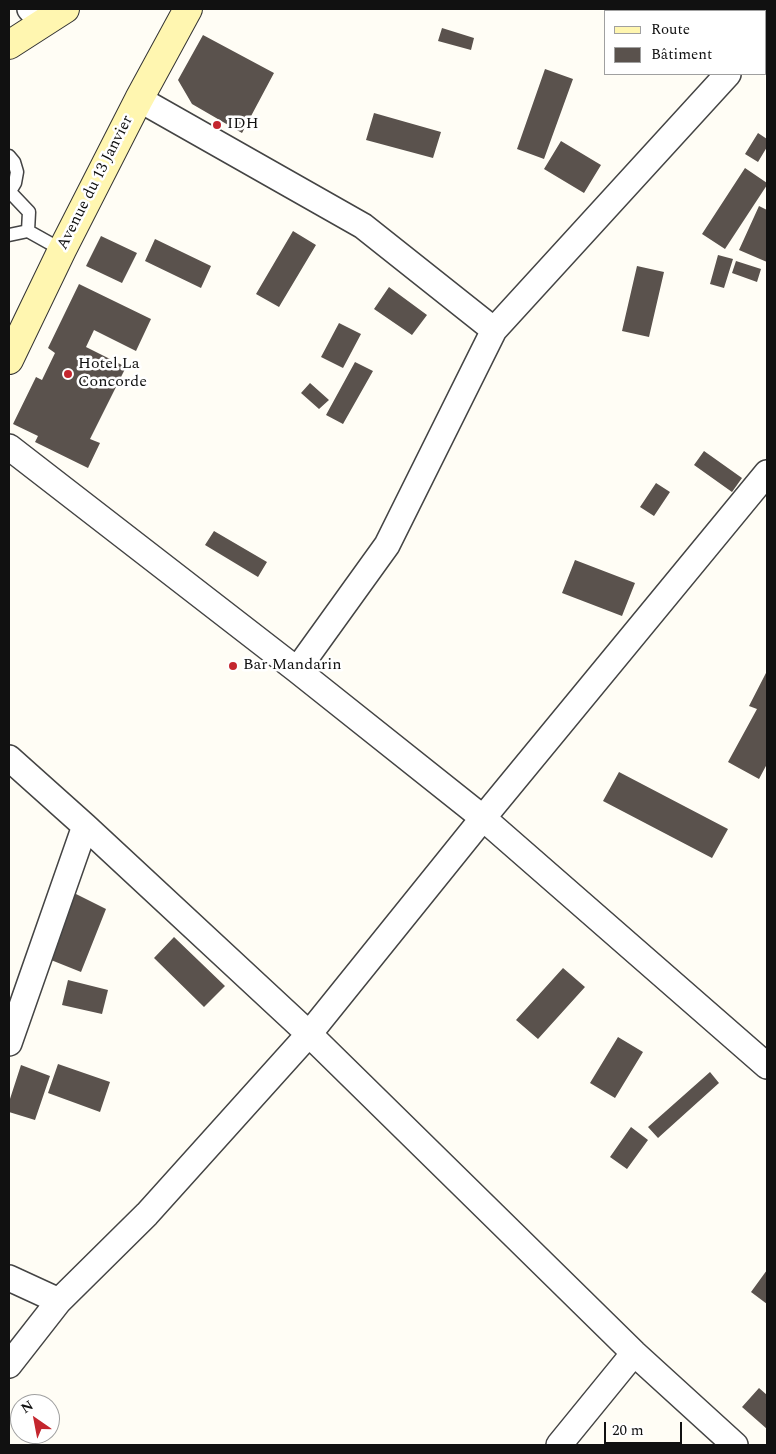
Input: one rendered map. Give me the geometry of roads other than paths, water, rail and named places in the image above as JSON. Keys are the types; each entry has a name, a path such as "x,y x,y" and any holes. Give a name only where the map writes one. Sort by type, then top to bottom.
{"main road":[{"name":"Avenue du 13 Janvier","path":"9,360 62,250 139,99 188,9"},
{"path":"9,45 46,13"}],"street":[{"path":"297,670 387,544 494,330 727,75"},
{"path":"139,99 363,226 494,330"},
{"path":"9,447 297,670 483,818 767,1066"},
{"path":"9,1365 59,1301 147,1214 310,1034 483,818 767,473"},
{"path":"9,758 310,1034 634,1354 735,1445"},
{"path":"9,1043 85,826"},
{"path":"9,1278 59,1301"},
{"path":"558,1445 634,1354"}],"lane":[{"path":"9,156 14,162 17,172 16,183 10,193 29,212 28,230"},
{"path":"9,235 28,230 62,250"}],"place":[{"name":"IDH","path":"217,125"},
{"name":"Hotel La Concorde","path":"68,374"},
{"name":"Bar Mandarin","path":"233,666"}]}
